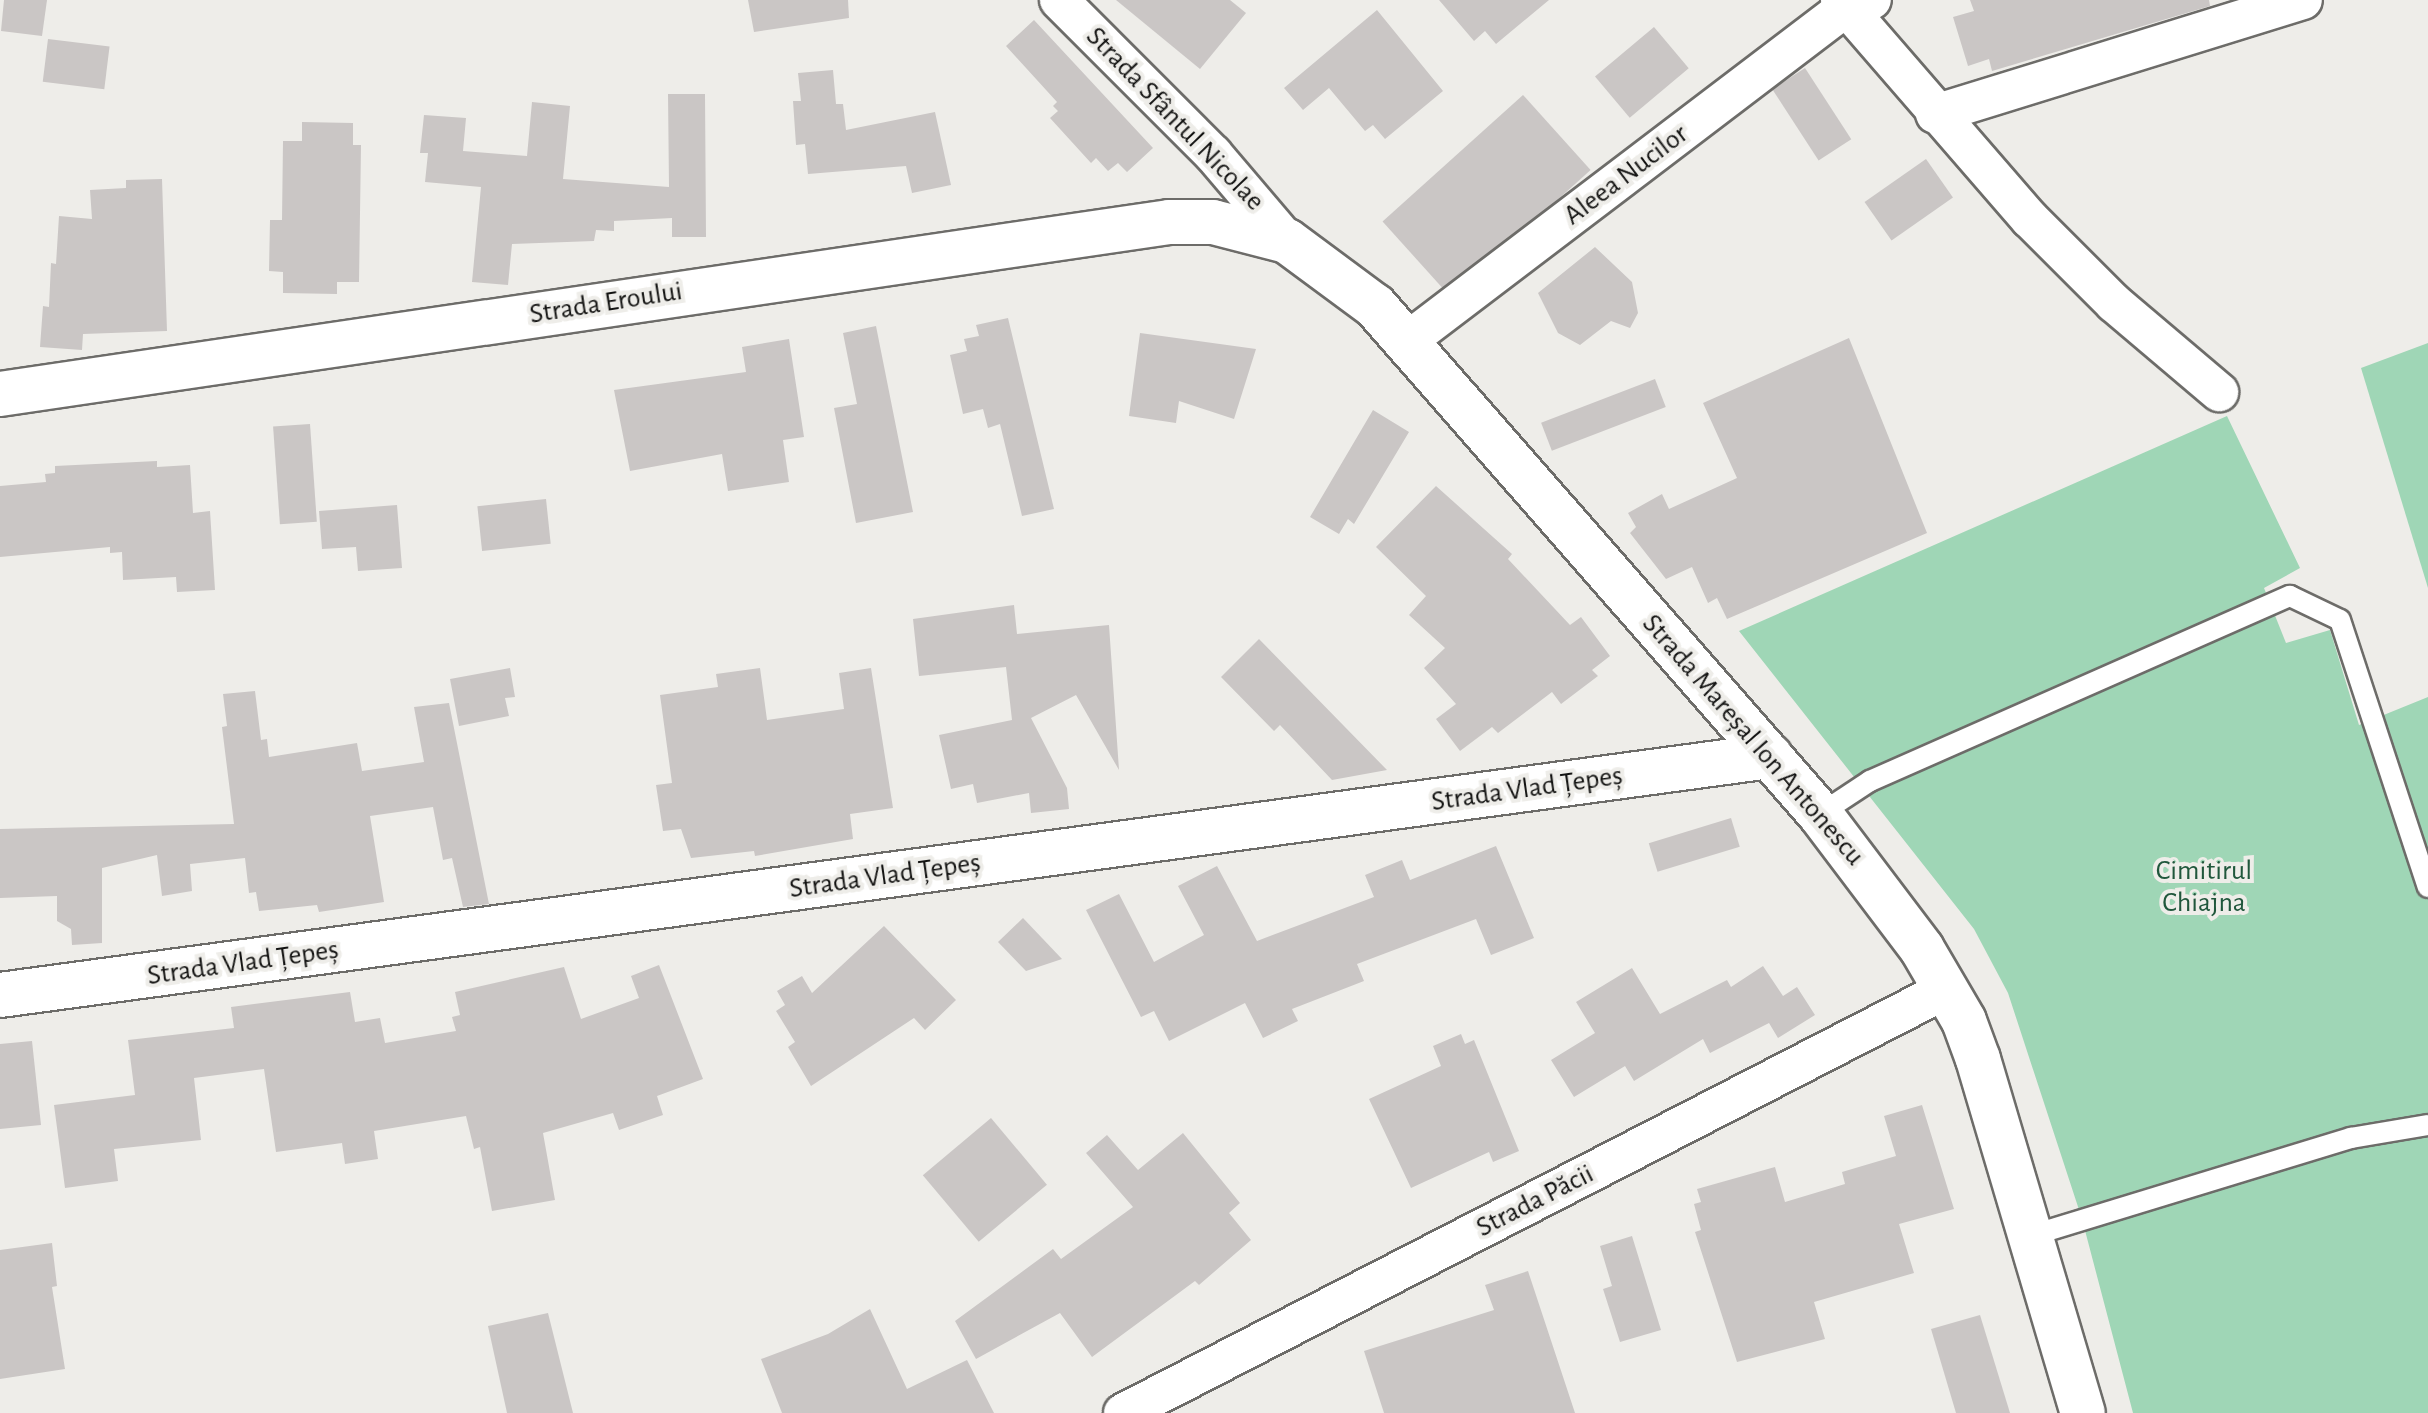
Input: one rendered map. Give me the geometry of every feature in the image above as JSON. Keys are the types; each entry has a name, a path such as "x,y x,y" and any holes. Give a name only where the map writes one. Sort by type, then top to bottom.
{"main road":[{"name":"Strada Eroului","path":"0,394 1169,222 1213,222"},
{"name":"Strada Mareșal Ion Antonescu","path":"1213,222 1287,241 1347,281 1406,342 1770,756 1885,897 1947,989 1978,1059 2083,1413"},
{"name":"Strada Vlad Țepeș","path":"0,995 1770,756"}],"street":[{"name":"Strada Sfântul Nicolae","path":"1059,0 1213,154 1287,241"},
{"path":"1935,114 2303,0"},
{"name":"Aleea Nucilor","path":"1406,342 1852,3 1935,114 2114,303 2219,392"},
{"name":"Strada Păcii","path":"1123,1413 1947,989"}],"lane":[{"path":"1820,814 1870,781 2290,596 2340,620 2428,887"},
{"path":"2030,1236 2351,1138 2428,1125"}],"green space":[{"path":"2428,343 2428,588 2361,368"},
{"name":"Cimitirul Chiajna","path":"2227,416 2300,568 2264,588 2286,643 2330,630 2359,725 2428,697 2428,1413 2133,1413 2082,1219 2008,993 1974,929 1739,631"}],"building":[{"path":"4,0 47,0 42,36 1,31"},
{"path":"748,0 848,0 849,18 754,32"},
{"path":"1116,0 1230,0 1246,13 1200,69"},
{"path":"1439,0 1549,0 1496,44 1485,31 1474,41"},
{"path":"1970,0 2209,0 2210,6 1992,71 1989,59 1968,66 1953,17 1974,11"},
{"path":"1377,10 1443,91 1385,139 1373,125 1365,131 1329,88 1303,110 1284,88"},
{"path":"1034,20 1153,148 1127,172 1118,163 1108,171 1096,158 1091,163 1050,118 1058,111 1053,106 1057,102 1006,46"},
{"path":"1654,27 1689,68 1630,118 1595,76"},
{"path":"48,39 110,47 104,89 43,82"},
{"path":"1805,68 1851,139 1819,161 1772,89"},
{"path":"833,70 836,104 843,104 846,130 935,112 951,185 912,193 906,166 808,174 805,144 796,145 793,101 801,101 798,73"},
{"path":"668,94 705,94 706,237 672,237 672,218 614,221 614,231 596,230 594,241 512,244 508,285 472,282 481,187 425,182 428,153 420,153 424,115 466,118 463,151 527,156 532,102 570,106 563,179 669,187"},
{"path":"1523,95 1591,170 1450,297 1383,221"},
{"path":"302,122 353,123 353,145 361,145 359,282 337,282 337,294 283,293 283,272 269,271 270,220 282,220 283,141 302,141"},
{"path":"1926,159 1953,198 1892,241 1865,202"},
{"path":"162,179 167,331 83,334 82,350 40,347 43,306 49,307 51,263 56,264 59,216 92,219 90,190 126,188 126,180"},
{"path":"1595,247 1632,282 1638,313 1630,328 1611,321 1580,345 1558,333 1538,293"},
{"path":"1008,318 1054,509 1022,516 1000,424 988,428 983,409 963,414 950,355 967,351 964,339 979,336 976,325"},
{"path":"876,326 913,512 856,523 834,408 857,404 843,333"},
{"path":"1140,333 1256,349 1234,419 1179,401 1176,423 1129,416"},
{"path":"1849,338 1927,533 1727,619 1717,598 1708,603 1692,567 1666,579 1630,533 1636,527 1628,513 1662,494 1669,509 1737,478 1703,403"},
{"path":"789,339 804,437 783,440 789,482 728,491 722,454 630,471 614,390 746,372 742,347"},
{"path":"1655,379 1666,407 1552,451 1541,423"},
{"path":"1373,410 1409,432 1354,524 1348,519 1339,534 1310,517"},
{"path":"310,424 317,522 280,524 273,427"},
{"path":"157,461 157,467 190,465 193,513 210,511 215,590 177,592 176,577 123,580 122,552 110,553 110,547 0,557 0,486 46,482 45,474 55,473 55,466"},
{"path":"1436,486 1512,554 1508,559 1570,625 1581,617 1610,656 1592,670 1598,676 1561,704 1552,692 1498,733 1492,727 1460,751 1436,719 1456,704 1424,668 1445,648 1409,615 1426,596 1376,547"},
{"path":"546,499 551,544 482,551 477,506"},
{"path":"397,505 402,568 358,571 356,547 322,549 319,511"},
{"path":"1014,605 1017,634 1109,625 1119,770 1076,695 1031,718 1067,788 1069,809 1031,813 1029,793 977,803 973,784 951,789 939,735 1012,720 1006,667 919,676 913,619"},
{"path":"1259,639 1387,770 1332,780 1280,725 1274,731 1221,677"},
{"path":"510,668 515,697 505,698 509,716 459,726 450,679"},
{"path":"760,668 767,720 844,709 839,673 871,668 893,808 850,814 853,839 755,856 754,851 691,858 681,829 663,831 656,785 672,783 660,695 718,687 716,674"},
{"path":"255,691 261,740 267,739 269,757 357,743 362,771 424,762 414,707 449,703 489,904 463,907 452,858 443,860 433,807 370,816 384,902 319,912 317,905 259,911 256,892 249,893 245,858 190,864 192,891 162,896 157,855 102,868 102,943 72,945 71,929 57,921 57,896 0,898 0,829 234,824 222,727 227,726 223,694"},
{"path":"1731,818 1740,847 1658,872 1649,843"},
{"path":"1496,846 1534,938 1491,955 1476,919 1357,964 1364,981 1292,1009 1298,1021 1263,1038 1245,1003 1169,1041 1154,1011 1141,1017 1086,910 1119,894 1154,962 1204,935 1178,886 1217,866 1257,941 1374,897 1365,875 1402,860 1410,880"},
{"path":"1023,918 1062,959 1026,971 998,942"},
{"path":"884,926 956,1000 925,1030 914,1018 811,1086 788,1047 795,1042 776,1011 785,1005 777,991 802,976 812,993"},
{"path":"659,965 703,1079 657,1096 663,1115 619,1130 613,1113 543,1133 555,1200 492,1211 480,1147 474,1149 466,1116 374,1131 378,1159 345,1164 342,1143 276,1152 264,1069 194,1078 201,1140 114,1149 118,1181 65,1188 54,1105 135,1095 128,1040 234,1028 231,1007 350,992 355,1022 380,1018 385,1043 456,1031 452,1017 460,1015 455,992 564,967 581,1019 639,998 631,976"},
{"path":"1763,966 1783,996 1797,987 1815,1015 1778,1038 1769,1023 1710,1053 1703,1039 1634,1081 1625,1066 1574,1097 1551,1060 1595,1033 1576,1002 1632,968 1660,1014 1727,980 1731,987"},
{"path":"1461,1034 1465,1044 1474,1040 1519,1151 1493,1162 1489,1152 1411,1188 1369,1099 1441,1066 1433,1046"},
{"path":"32,1041 41,1125 0,1129 0,1044"},
{"path":"1922,1105 1954,1209 1899,1224 1914,1273 1814,1302 1825,1339 1737,1362 1695,1232 1701,1230 1694,1204 1701,1202 1697,1189 1775,1167 1785,1202 1845,1184 1842,1172 1896,1156 1884,1116"},
{"path":"991,1118 1047,1185 979,1242 923,1175"},
{"path":"1183,1133 1240,1203 1229,1213 1251,1240 1199,1285 1195,1281 1092,1357 1060,1313 976,1359 955,1321 1053,1249 1061,1259 1133,1207 1086,1153 1107,1135 1138,1170"},
{"path":"1632,1236 1661,1330 1620,1342 1603,1289 1612,1286 1600,1246"},
{"path":"52,1243 57,1286 52,1287 65,1369 0,1379 0,1250"},
{"path":"1528,1271 1575,1413 1384,1413 1364,1351 1494,1310 1485,1285"},
{"path":"870,1309 907,1389 967,1360 994,1413 782,1413 761,1359 828,1334"},
{"path":"548,1313 573,1413 507,1413 488,1326"},
{"path":"1980,1315 2010,1413 1956,1413 1931,1329"}]}
